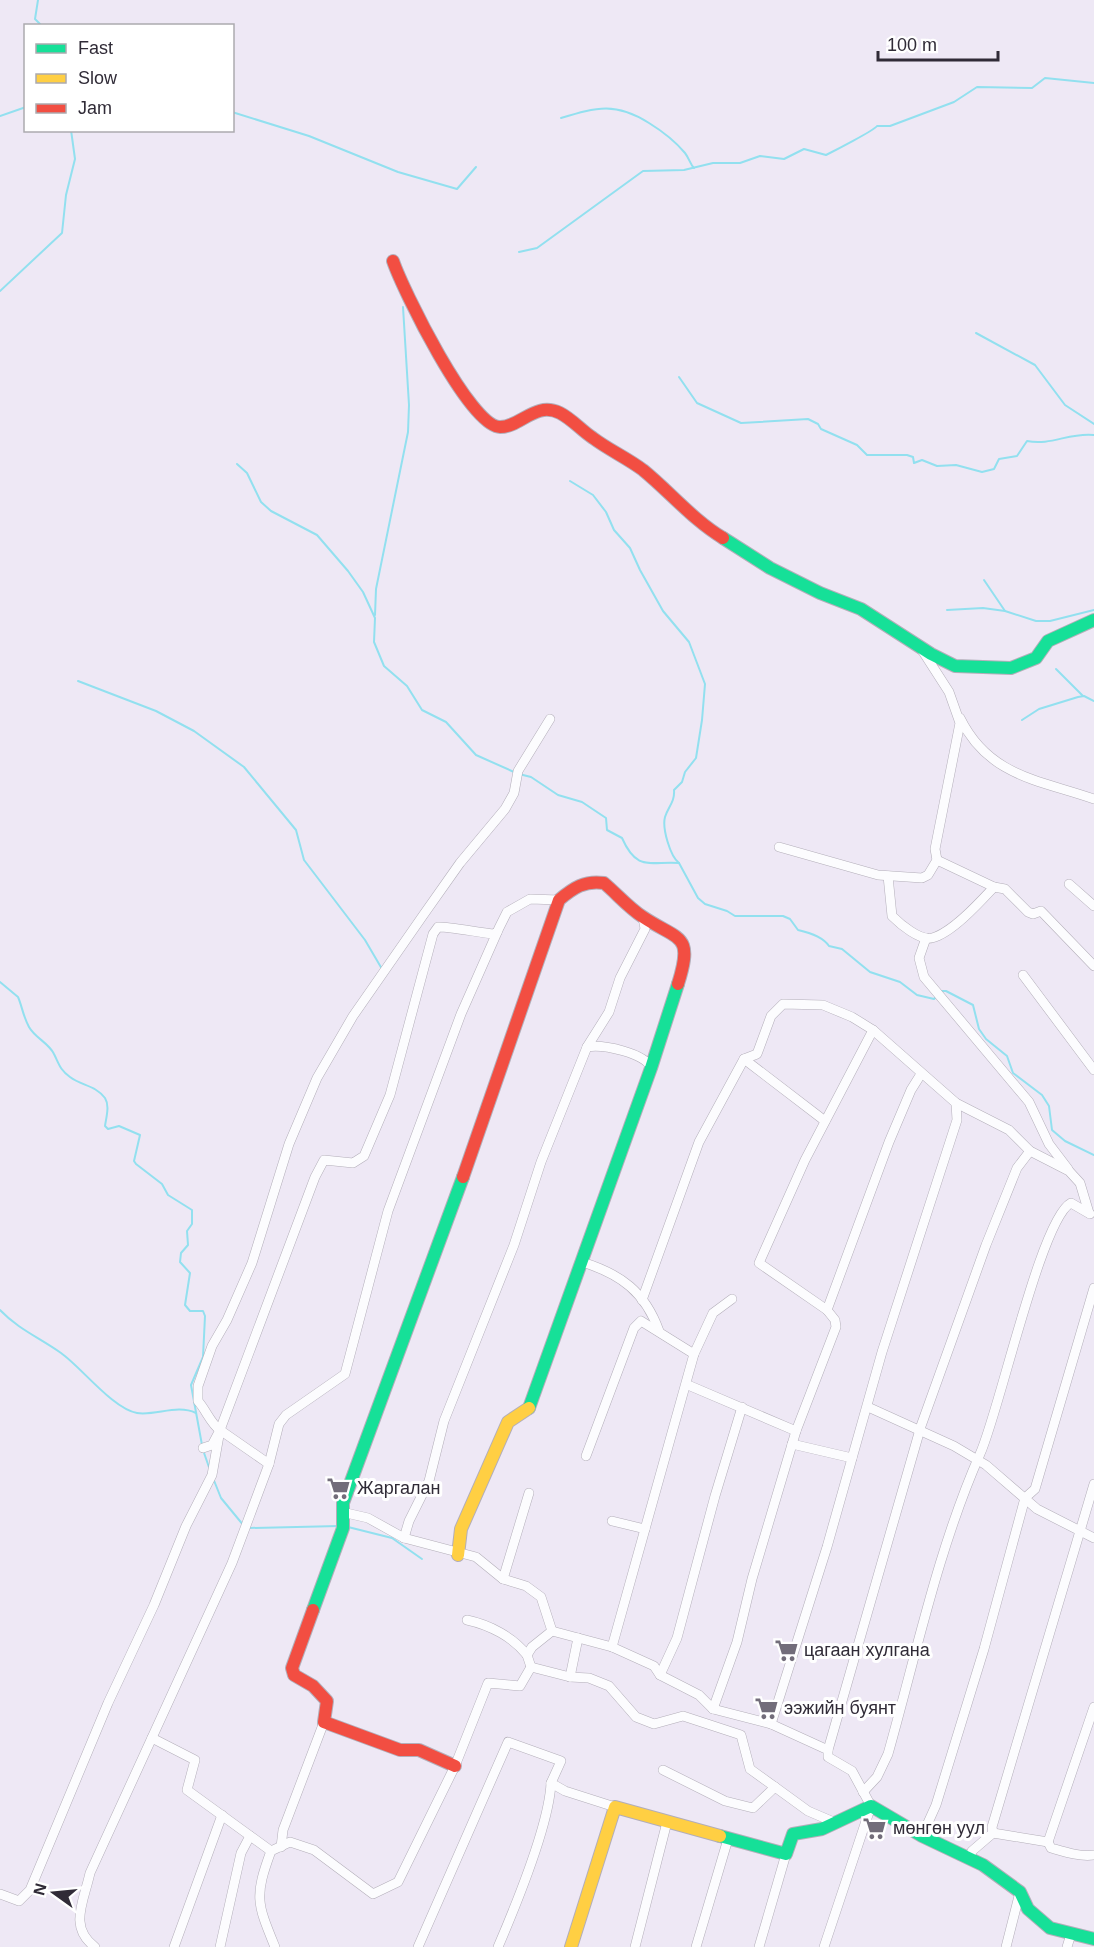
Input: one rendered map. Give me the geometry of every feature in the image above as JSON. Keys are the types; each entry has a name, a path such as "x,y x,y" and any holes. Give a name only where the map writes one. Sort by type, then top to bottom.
{"street":[{"path":"393,261 400,281 443,363 472,405 490,423 500,427 508,426 533,411 559,412 592,438 642,470 713,532 770,568 820,593 861,609 921,648 955,666 1011,668 1036,658 1048,641 1094,620"},
{"path":"921,648 943,682 975,742 1015,775 1094,799"},
{"path":"779,847 888,876 925,878 937,860 935,849 959,729 953,704"},
{"path":"269,1464 214,1426 208,1411 198,1401 198,1386 212,1346 227,1320 252,1263 289,1144 317,1078 353,1016 431,904 460,863 505,809 514,793 519,771 550,719"},
{"path":"937,860 994,887 1005,889 1028,912 1033,914 1041,911 1094,966"},
{"path":"888,876 892,916 926,938 932,938 967,915 994,887"},
{"path":"275,1947 263,1916 258,1892 324,1722 327,1701 314,1686 294,1675 292,1668 343,1528 342,1512 439,1237 515,1034 559,900 584,881 595,880 604,883 643,917 673,932 681,939 685,951 685,962 651,1068 541,1369 532,1402 529,1408 508,1422 461,1529 458,1555"},
{"path":"1069,884 1094,906"},
{"path":"95,1947 81,1933 78,1921 90,1873 232,1563 269,1464 279,1424 286,1415 345,1374 388,1211 461,1014 497,932 507,912 521,903 530,899 559,900"},
{"path":"404,1538 409,1521 429,1481 444,1421 587,1047 609,1012 620,978 645,929 646,922 643,917"},
{"path":"203,1448 212,1445 220,1430 306,1200 324,1160 353,1163 364,1156 390,1095 433,934 438,927 445,926 472,933 494,934 497,932"},
{"path":"926,938 919,958 924,977 1029,1102 1049,1144 1080,1183 1092,1215"},
{"path":"1023,975 1094,1070"},
{"path":"642,1300 699,1142 744,1059 757,1054 771,1016 783,1004 823,1005 852,1017 895,1047 921,1074 949,1094 956,1103 1009,1130 1030,1151 1069,1171"},
{"path":"713,1709 738,1642 752,1579 796,1431 836,1328 835,1320 827,1310 759,1263 825,1121 873,1030"},
{"path":"587,1047 597,1046 642,1056 651,1068"},
{"path":"744,1059 825,1121"},
{"path":"827,1310 889,1142 911,1090 921,1074"},
{"path":"771,1724 868,1407 882,1352 957,1120 956,1103"},
{"path":"1030,1151 1017,1168 986,1245 921,1431 828,1750 828,1757 852,1771 871,1806 922,1836 970,1858 1020,1892 1028,1909 1050,1928 1094,1939"},
{"path":"863,1792 877,1777 888,1754 940,1569 1053,1227 1064,1206 1071,1203 1092,1215"},
{"path":"582,1262 636,1288 654,1317 659,1331"},
{"path":"922,1836 936,1805 984,1649 1025,1498 1035,1489 1094,1288"},
{"path":"612,1647 688,1385 694,1354 713,1313 732,1299"},
{"path":"586,1456 634,1328 641,1321 694,1354"},
{"path":"688,1385 796,1431"},
{"path":"660,1675 677,1638 715,1496 742,1407"},
{"path":"868,1407 977,1460 1038,1509 1094,1538"},
{"path":"0,1894 20,1901 30,1890 108,1703 154,1605 186,1526 212,1475 220,1430"},
{"path":"792,1444 852,1458"},
{"path":"993,1833 992,1827 1094,1484"},
{"path":"503,1579 529,1493"},
{"path":"342,1512 368,1518 404,1538 447,1549 458,1555 476,1557 503,1579 526,1586 541,1597 552,1631"},
{"path":"612,1521 645,1529"},
{"path":"467,1620 484,1624 517,1643 527,1656 531,1667"},
{"path":"552,1631 612,1647 654,1665 660,1675 699,1695 713,1709 771,1724 828,1750"},
{"path":"527,1656 532,1647 552,1631"},
{"path":"570,1677 578,1638"},
{"path":"276,1849 290,1842 314,1850 373,1894 398,1882 455,1766 488,1683 520,1686 531,1667"},
{"path":"531,1667 570,1677 589,1678 609,1686 636,1717 654,1724 683,1716 741,1735 750,1769 808,1811 836,1823"},
{"path":"1094,1707 1048,1842 1051,1848 1064,1852 1083,1856 1094,1855"},
{"path":"324,1722 400,1750 418,1750 455,1766"},
{"path":"152,1738 195,1760 187,1790 250,1836 276,1849"},
{"path":"418,1947 508,1742 561,1761 551,1783 550,1796 538,1835 498,1947"},
{"path":"663,1770 725,1801 753,1808 775,1787"},
{"path":"551,1783 565,1791 615,1807 786,1854"},
{"path":"759,1947 793,1834 836,1823 871,1806"},
{"path":"824,1947 871,1806"},
{"path":"571,1947 615,1807"},
{"path":"174,1947 222,1815"},
{"path":"635,1947 667,1822"},
{"path":"970,1858 972,1851 993,1833 1048,1842"},
{"path":"219,1947 241,1853 250,1836"},
{"path":"696,1947 728,1839"},
{"path":"1006,1947 1020,1892"},
{"path":"1067,1947 1071,1934"}],"waterway":[{"path":"38,0 35,19 40,24"},
{"path":"519,252 537,248 643,171 684,170 713,163 740,163 760,156 784,159 804,149 826,155 877,126 890,126 954,102 977,87 1032,88 1045,78 1094,83"},
{"path":"0,116 24,108"},
{"path":"561,118 596,109 616,109 637,116 677,144 694,168"},
{"path":"234,113 309,136 398,172 457,189 476,167"},
{"path":"0,291 62,233 66,195 75,159 71,132"},
{"path":"375,615 376,589 408,432 409,405 403,307"},
{"path":"976,333 1035,365 1065,405 1094,424"},
{"path":"679,377 697,403 741,423 808,419 818,424 821,429 857,445 867,455 907,455 913,457 914,463 922,460 937,466 956,465 982,472 994,469 999,459 1017,456 1027,441 1044,442 1077,435 1094,435"},
{"path":"237,464 247,473 261,502 271,511 317,535 348,571 363,592 375,618 374,642 384,666 407,686 422,710 446,722 476,755 514,772"},
{"path":"570,481 593,495 606,512 614,530 630,548 663,611 689,642 705,684 696,758 685,772 682,782 674,790 664,822 667,842 679,863"},
{"path":"984,580 1005,611"},
{"path":"947,610 983,608 1005,611 1036,621 1050,621 1094,610"},
{"path":"1056,669 1083,696"},
{"path":"78,681 156,711 194,731 244,767 296,830 304,860 365,940 382,969"},
{"path":"1022,720 1039,709 1078,697 1084,696 1094,701"},
{"path":"519,774 531,777 558,795 582,802 606,818 607,830 622,838 633,856 639,860 652,863 679,863 698,898 705,904 735,916 783,916 790,919 798,930 819,938 829,946 842,949 870,972 900,982 917,995 934,999 937,996"},
{"path":"0,982 18,997 29,1027 52,1050 64,1072 97,1090 105,1098 107,1108 105,1126 108,1129 119,1126 140,1135 134,1161 136,1164 162,1184 168,1195 192,1210 192,1224 187,1231 188,1245 181,1253 180,1262 190,1273 185,1305 190,1311 203,1311 205,1316 203,1357 191,1385 202,1445"},
{"path":"940,991 946,991 973,1005 979,1029 986,1039 1007,1056 1013,1073 1042,1095 1049,1106 1052,1130 1065,1141 1094,1155"},
{"path":"0,1310 22,1328 69,1359 108,1396 128,1410 137,1413 174,1410 196,1413"},
{"path":"203,1450 210,1470"},
{"path":"213,1478 221,1498 244,1526"},
{"path":"249,1528 339,1526"},
{"path":"348,1527 392,1538 422,1559"}],"traffic: fast":[{"path":"723,538 770,568 820,593 861,609 931,654 955,666 1011,668 1036,658 1048,641 1094,620"},
{"path":"529,1408 651,1068 678,984"},
{"path":"313,1610 343,1528 343,1503 463,1177"},
{"path":"720,1836 786,1854 793,1834 822,1829 871,1806 922,1836 983,1865 1020,1892 1028,1909 1050,1928 1094,1939"}],"traffic: slow":[{"path":"458,1555 461,1529 508,1422 529,1408"},
{"path":"571,1947 615,1807 720,1836"}],"traffic: jam":[{"path":"393,261 439,355 472,405 487,421 500,427 508,426 543,410 560,413 599,442 643,470 723,538"},
{"path":"463,1177 559,900 580,886 597,882 604,883 638,913 680,940 684,955 678,984"},
{"path":"313,1610 292,1668 294,1675 313,1686 327,1701 324,1722 400,1750 419,1750 455,1766"}],"place":[{"name":"Жаргалан","path":"339,1488"},
{"name":"цагаан хулгана","path":"786,1650"},
{"name":"ээжийн буянт","path":"766,1708"},
{"name":"мөнгөн уул","path":"875,1828"}]}
